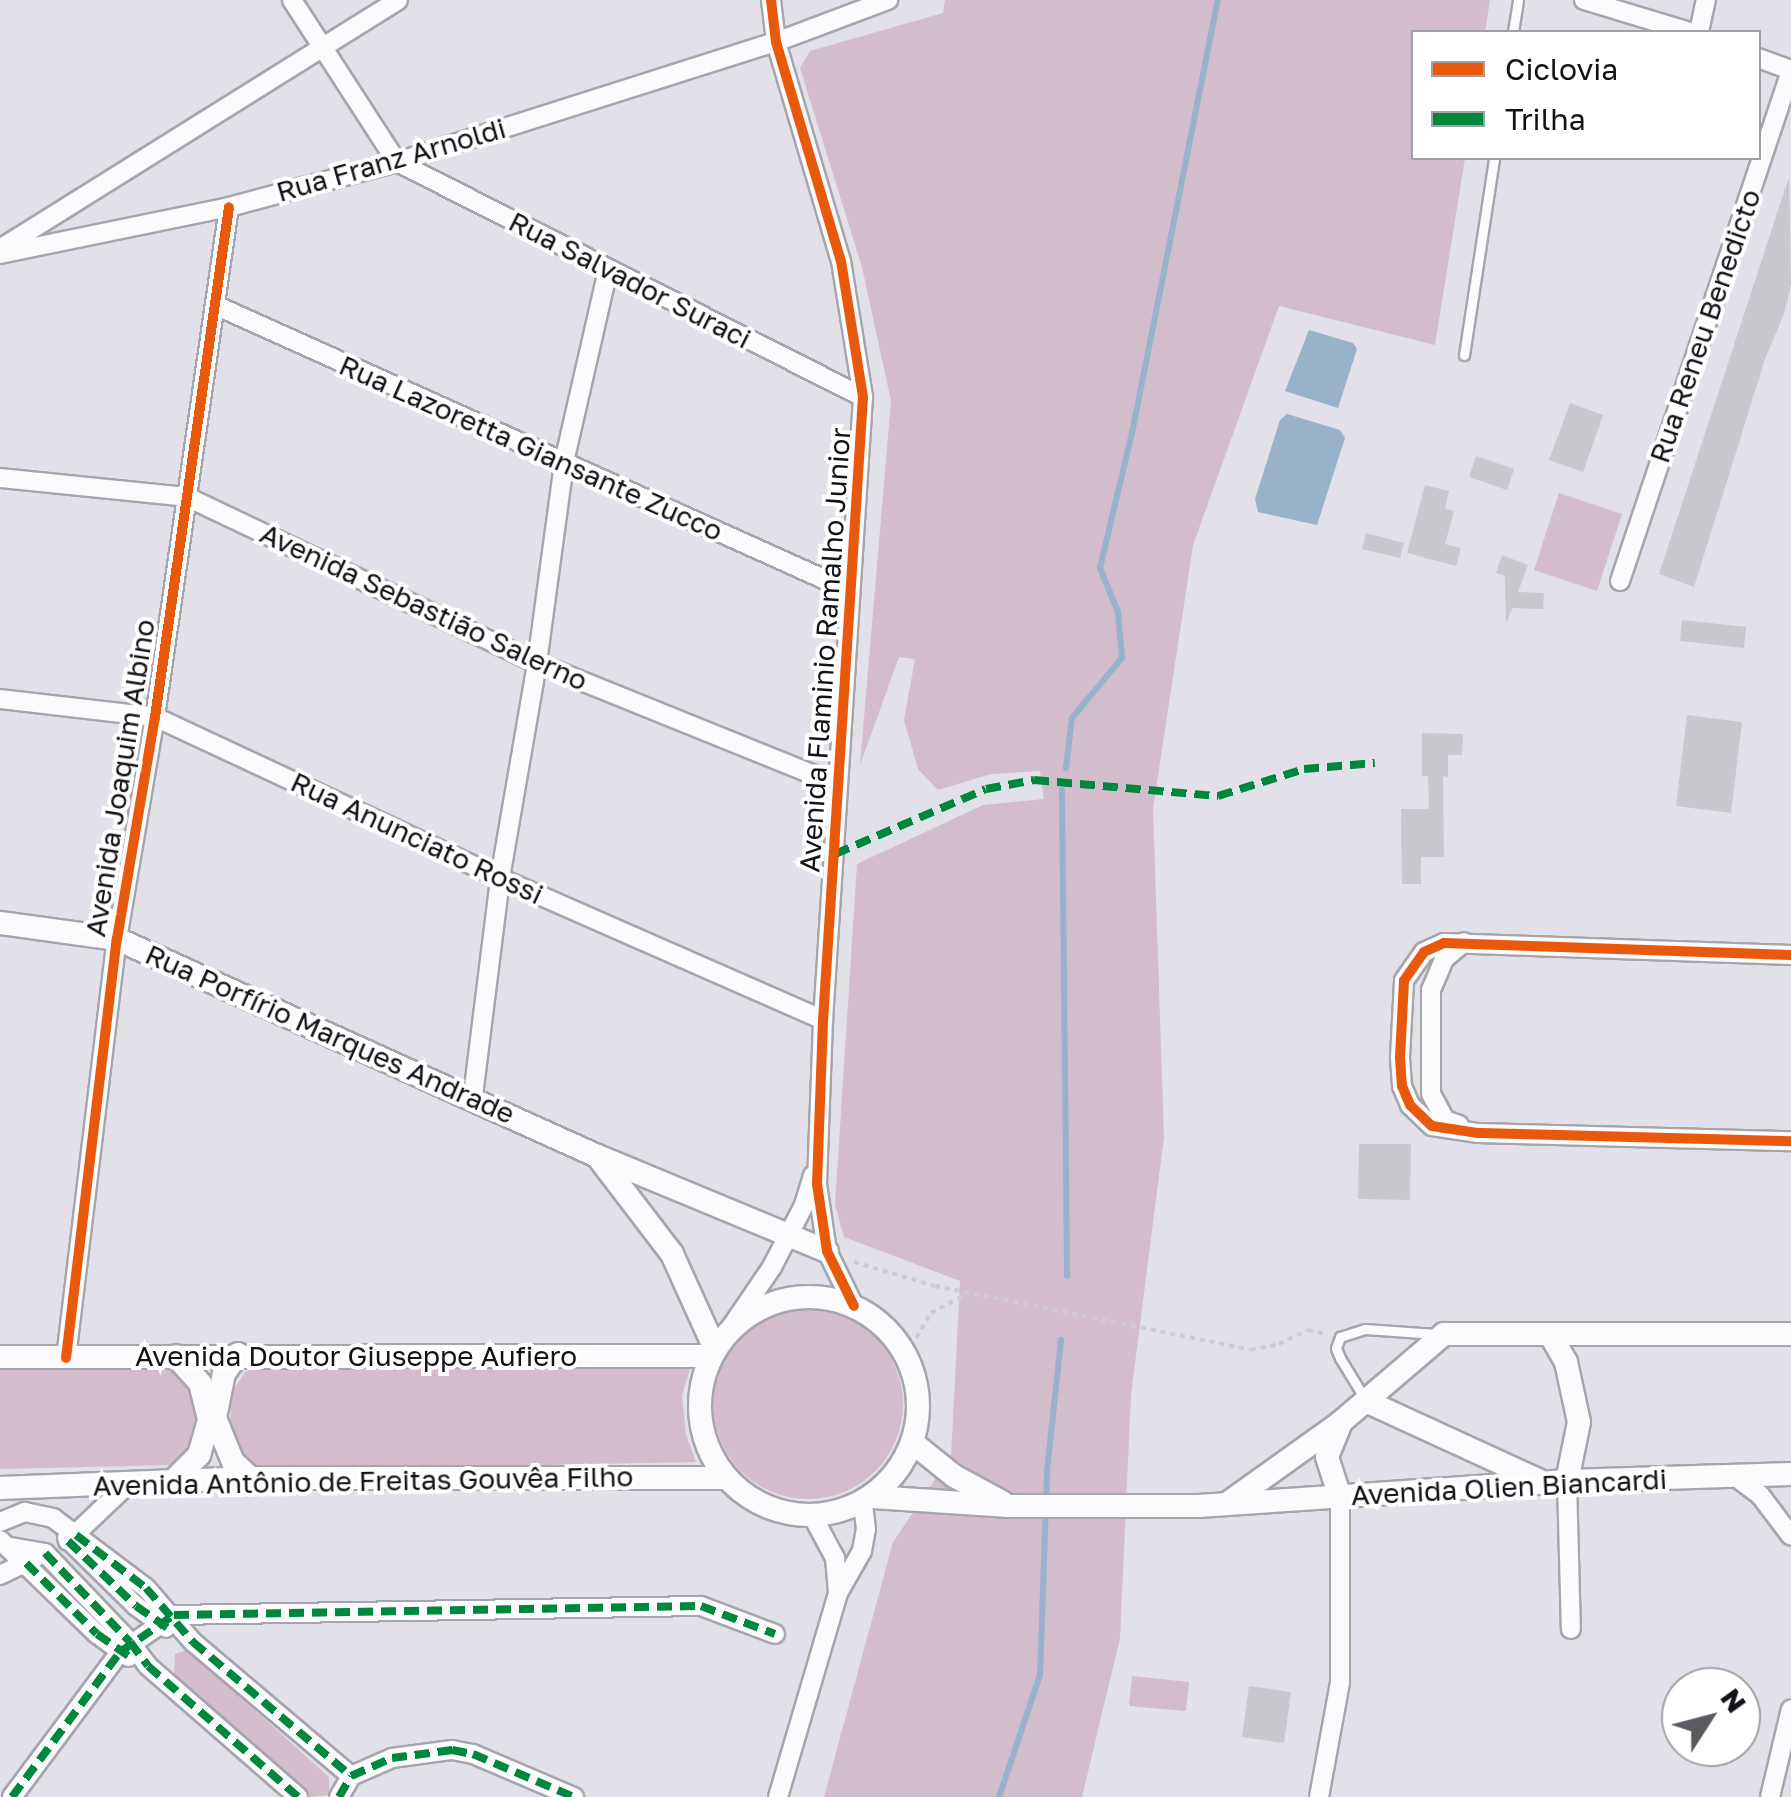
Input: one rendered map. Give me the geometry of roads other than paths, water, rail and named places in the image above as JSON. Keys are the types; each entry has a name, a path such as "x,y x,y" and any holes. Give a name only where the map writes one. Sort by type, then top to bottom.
{"street":[{"path":"292,0 397,162"},
{"path":"0,251 398,0"},
{"name":"Avenida Flaminio Ramalho Junior","path":"770,0 776,42 842,261 863,397 848,590 817,1184 828,1251 854,1306"},
{"name":"Rua Franz Arnoldi","path":"0,251 228,207 397,162 776,42 888,0"},
{"path":"1584,0 1682,30"},
{"path":"1699,30 1706,0"},
{"path":"1761,59 1791,71"},
{"name":"Rua Reneu Benedicto","path":"1620,581 1791,71"},
{"name":"Rua Salvador Suraci","path":"397,162 863,397"},
{"name":"Avenida Joaquim Albino","path":"66,1358 116,939 156,717 228,207"},
{"path":"473,1096 500,878 537,663 564,462 608,270"},
{"name":"Rua Lazoretta Giansante Zucco","path":"215,305 848,590"},
{"name":"Avenida Sebastião Salerno","path":"0,478 186,497 537,663 837,784"},
{"name":"Rua Anunciato Rossi","path":"0,699 156,717 500,878 823,1020"},
{"name":"Rua Porfírio Marques Andrade","path":"0,923 116,939 473,1096 595,1155 828,1251"},
{"path":"1464,942 1444,958 1432,978 1431,1094 1445,1120 1478,1133"},
{"path":"1791,955 1464,942 1424,952 1404,981 1402,1086 1410,1105 1432,1126 1478,1133 1791,1141"},
{"name":"Avenida Flaminio Ramalho Junior","path":"718,1346 804,1205 820,1151"},
{"name":"Rua Porfírio Marques Andrade","path":"595,1155 672,1254 718,1346"},
{"path":"808,1296 854,1306 892,1335 906,1355 918,1389 913,1443 897,1473 868,1500 813,1516 766,1506 726,1478 708,1450 700,1419 701,1387 718,1346 744,1318 786,1299 808,1296"},
{"path":"1227,1504 1341,1422 1444,1334 1791,1334"},
{"path":"1551,1336 1566,1362 1580,1422 1555,1482 1572,1629"},
{"name":"Avenida Doutor Giuseppe Aufiero","path":"0,1357 718,1346"},
{"path":"238,1354 216,1395 215,1418 221,1442 250,1478"},
{"path":"174,1481 199,1455 209,1419 200,1383 176,1356"},
{"path":"1366,1400 1555,1482"},
{"path":"1319,1797 1340,1682 1340,1496 1326,1456 1341,1422"},
{"name":"Avenida Olien Biancardi","path":"913,1443 954,1476 1014,1506"},
{"name":"Avenida Olien Biancardi","path":"868,1500 1014,1506 1227,1504 1555,1482 1791,1474"},
{"path":"1736,1476 1760,1495 1791,1536"},
{"name":"Avenida Antônio de Freitas Gouvêa Filho","path":"0,1488 250,1478 726,1478"},
{"path":"0,1575 45,1553 128,1484"},
{"path":"778,1797 838,1593 862,1551 868,1500"},
{"path":"0,1522 25,1512 43,1513 68,1534 146,1633 148,1666 298,1797"},
{"path":"813,1516 835,1558 838,1593"},
{"path":"6,1544 45,1553 146,1633 701,1606 775,1634"},
{"path":"6,1544 26,1562 146,1633 193,1642 351,1776"},
{"path":"12,1797 146,1633"},
{"path":"1770,1797 1791,1710"},
{"path":"340,1797 351,1776 392,1758 452,1750 473,1754 574,1797"}],"lane":[{"path":"1513,30 1518,0"},
{"path":"1464,354 1494,160"},
{"path":"1366,1400 1340,1358 1336,1348 1340,1338 1365,1329 1444,1334"}],"water":[{"path":"1309,330 1353,343 1357,349 1338,408 1285,391"},
{"path":"1287,414 1340,430 1345,438 1317,525 1258,512 1255,499 1280,420"}],"waterway":[{"path":"1066,768 1072,718 1122,658 1118,612 1100,568 1132,433 1218,0"},
{"path":"1062,790 1067,1276"},
{"path":"999,1797 1040,1675 1047,1471 1061,1340"}]}
